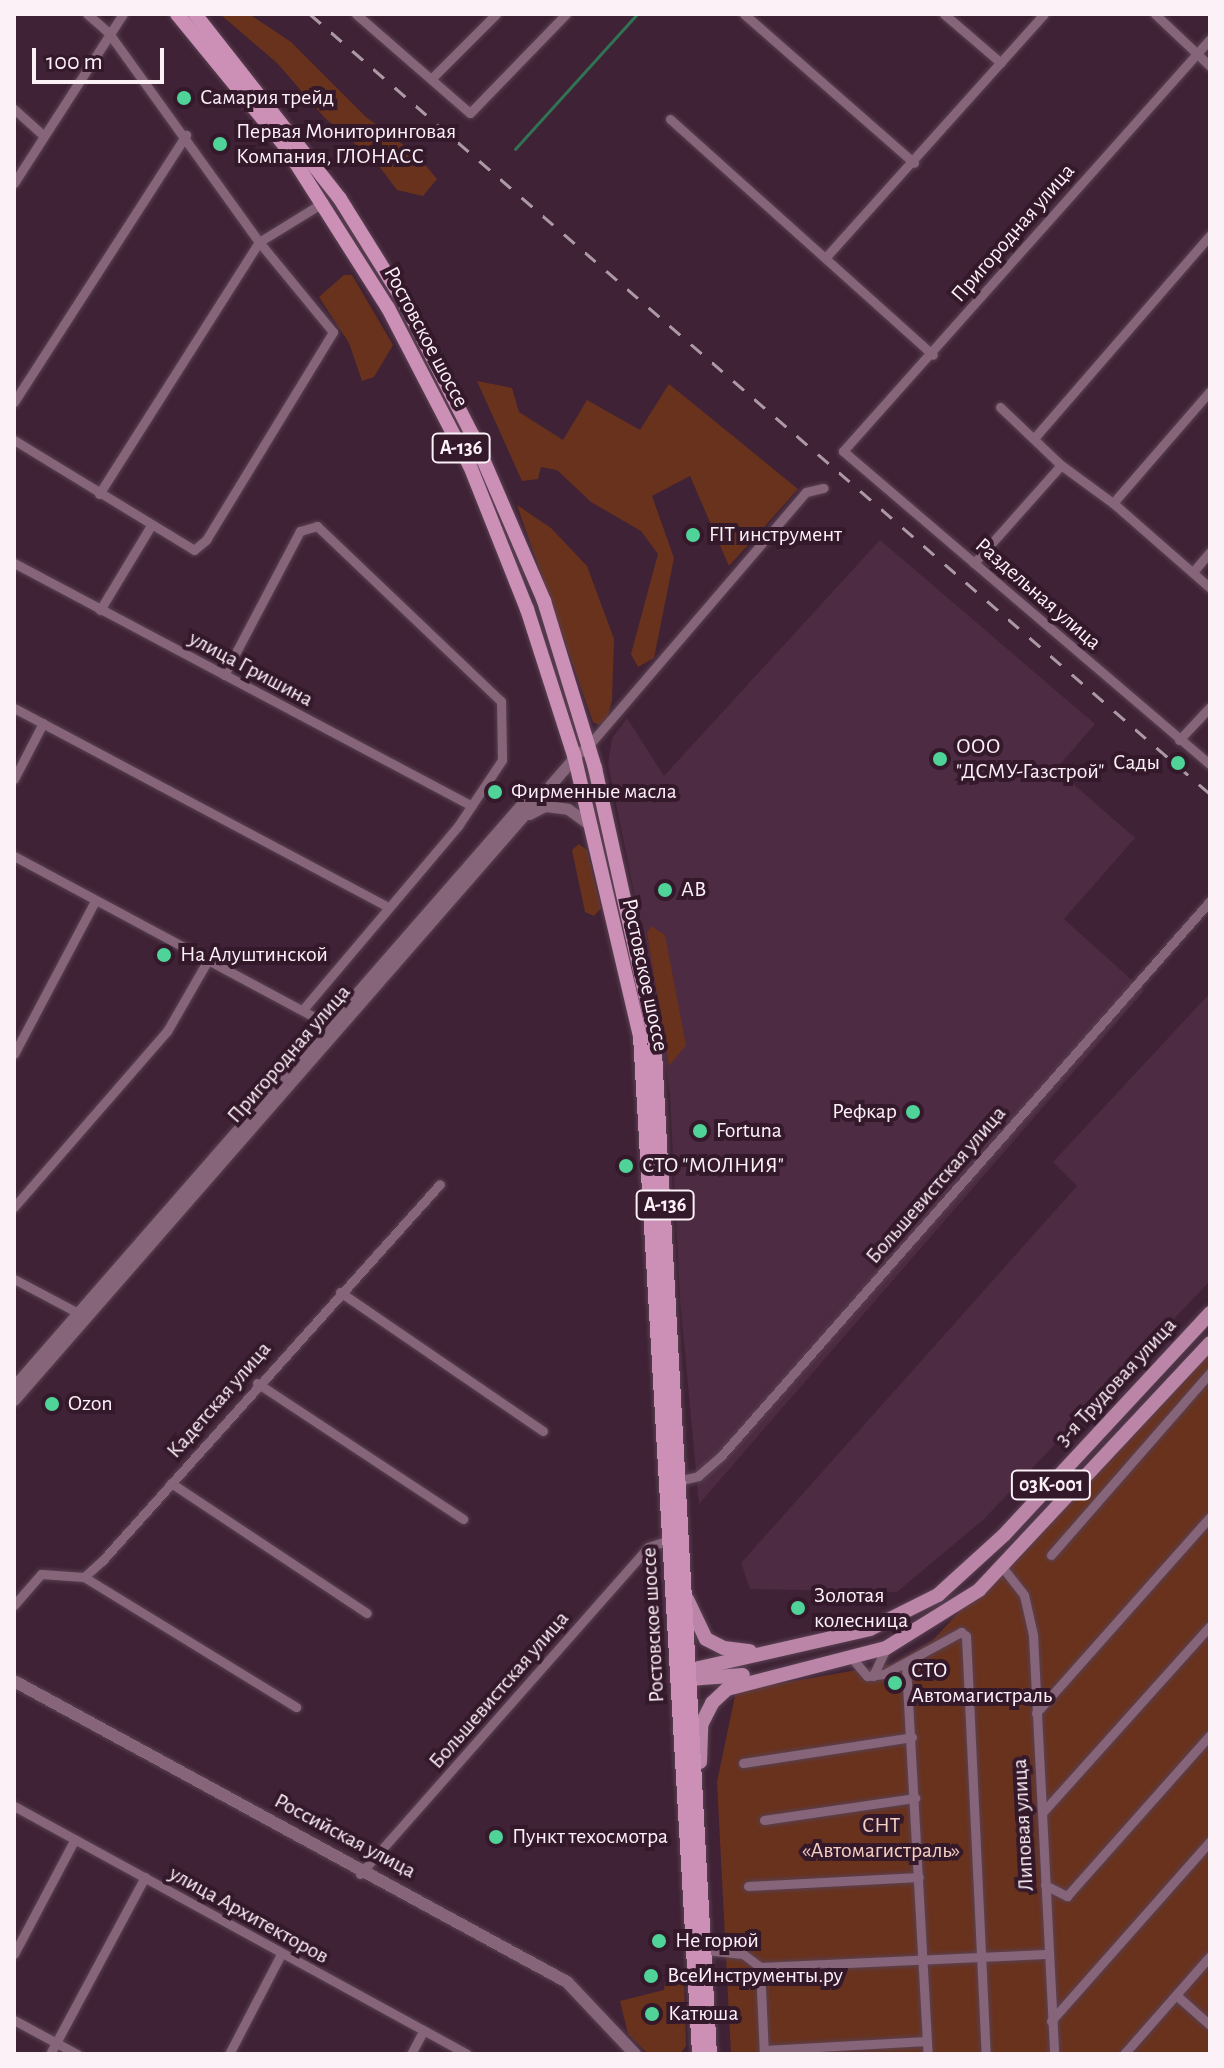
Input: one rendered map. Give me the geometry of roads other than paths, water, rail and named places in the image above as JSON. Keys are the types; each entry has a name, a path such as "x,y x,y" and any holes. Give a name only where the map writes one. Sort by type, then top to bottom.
{"highway":[{"name":"Ростовское шоссе","path":"177,14 324,202 388,308 470,466 527,609 573,751 640,1036 674,1482 686,1596 710,2054"},
{"name":"Ростовское шоссе","path":"195,14 322,173 404,302 495,483 544,601 590,740 654,1034 674,1482 672,1539 676,1659 699,2054"}],"main road":[{"name":"3-я Трудовая улица","path":"689,1679 699,1668 870,1629 948,1587 1004,1535 1210,1313"},
{"name":"3-я Трудовая улица","path":"1003,1568 1210,1343"},
{"name":"03К-001","path":"701,1725 712,1703 732,1686 886,1648 955,1609 1003,1568"},
{"name":"03К-001","path":"686,1596 700,1631 713,1644 743,1651 778,1650"},
{"name":"А-136","path":"676,1659 689,1679 679,1700"},
{"name":"03К-001","path":"689,1679 835,1661"},
{"name":"Российская улица","path":"14,1681 567,1982 635,2054"},
{"name":"Российская улица","path":"14,1688 362,1871 563,1988 626,2054"},
{"name":"А-136","path":"699,1851 701,1725"},
{"name":"А-136","path":"691,2054 698,2023"}],"street":[{"path":"14,440 150,527 194,550 206,540 333,332 259,242 186,135 109,33 87,14"},
{"path":"14,183 123,14"},
{"path":"356,14 470,113 566,14"},
{"path":"431,79 496,14"},
{"path":"744,14 914,163"},
{"path":"944,14 1001,63"},
{"path":"826,257 914,163 1044,14"},
{"path":"1155,14 1210,66"},
{"name":"Пригородная улица","path":"843,451 933,355 1210,39"},
{"path":"14,109 43,135"},
{"path":"670,119 933,355"},
{"path":"14,402 186,135"},
{"path":"99,494 259,242 324,202"},
{"path":"1036,436 1210,235"},
{"path":"1113,503 1210,391"},
{"path":"1000,407 1036,436 1061,465 1113,503 1210,588"},
{"name":"Раздельная улица","path":"843,451 1210,765"},
{"path":"974,563 1061,465"},
{"name":"Пригородная улица","path":"14,1400 82,1315 573,751 590,740 806,492 824,488"},
{"name":"Пригородная улица","path":"224,675 300,531 317,526 501,701 502,760 472,806 304,1008"},
{"path":"100,610 150,527"},
{"path":"1193,572 1210,552"},
{"name":"улица Гришина","path":"14,563 472,806"},
{"path":"1179,740 1210,707"},
{"path":"14,708 387,906"},
{"path":"14,779 43,723"},
{"name":"Пригородная улица","path":"333,1026 510,830 573,751"},
{"path":"510,830 545,806 568,809 591,826"},
{"path":"14,856 333,1026"},
{"path":"14,1054 95,901"},
{"name":"Большевистская улица","path":"674,1482 698,1476 721,1456 1210,901"},
{"path":"14,1207 167,1031 208,960"},
{"name":"Кадетская улица","path":"84,1577 440,1184"},
{"path":"14,1279 82,1315"},
{"path":"340,1292 543,1431"},
{"name":"Пригородная улица","path":"14,1386 82,1315"},
{"path":"1051,1555 1210,1373"},
{"path":"257,1383 463,1519"},
{"path":"171,1483 367,1613"},
{"path":"1036,1713 1210,1517"},
{"name":"Большевистская улица","path":"362,1871 648,1547 672,1539"},
{"name":"Липовая улица","path":"1003,1568 1024,1595 1033,1635 1046,1954 1054,2054"},
{"path":"14,1605 41,1574 84,1577 296,1707"},
{"path":"1042,1813 1210,1626"},
{"path":"851,1657 864,1675 873,1676 906,1666 961,1632 966,1636 984,1955 986,2054"},
{"path":"873,1676 886,1648"},
{"path":"906,1666 928,2054"},
{"path":"1045,1885 1067,1896 1210,1735"},
{"path":"743,1763 912,1737"},
{"path":"764,1820 915,1798"},
{"name":"улица Архитекторов","path":"14,1806 467,2054"},
{"path":"14,1954 75,1839"},
{"path":"1051,2022 1210,1841"},
{"path":"50,2054 145,1877"},
{"path":"748,1886 919,1877"},
{"path":"705,1950 743,1954 760,1967 1046,1954"},
{"path":"229,2054 281,1954"},
{"path":"1124,2054 1210,1956"},
{"path":"760,1967 764,2052 927,2041"},
{"path":"1176,1995 1210,2025"},
{"path":"14,2020 77,2054"},
{"path":"411,2054 424,2030"}],"waterway":[{"path":"515,149 637,14"}],"railway":[{"path":"310,14 1210,794"}],"place":[{"name":"Самария трейд","path":"184,98"},
{"name":"Первая Мониторинговая Компания, ГЛОНАСС","path":"220,144"},
{"name":"FIT инструмент","path":"693,535"},
{"name":"ООО \"ДСМУ-Газстрой\"","path":"940,759"},
{"name":"Сады","path":"1178,763"},
{"name":"Фирменные масла","path":"495,792"},
{"name":"АВ","path":"665,890"},
{"name":"На Алуштинской","path":"164,955"},
{"name":"Рефкар","path":"913,1112"},
{"name":"Fortuna","path":"700,1131"},
{"name":"СТО \"МОЛНИЯ\"","path":"626,1166"},
{"name":"Ozon","path":"52,1404"},
{"name":"Золотая колесница","path":"798,1608"},
{"name":"СТО Автомагистраль","path":"895,1683"},
{"name":"Пункт техосмотра","path":"496,1837"},
{"name":"Не горюй","path":"659,1941"},
{"name":"ВсеИнструменты.ру","path":"651,1976"},
{"name":"Катюша","path":"652,2014"}],"park label":[{"name":"СНТ «Автомагистраль»","path":"881,1838"}]}
